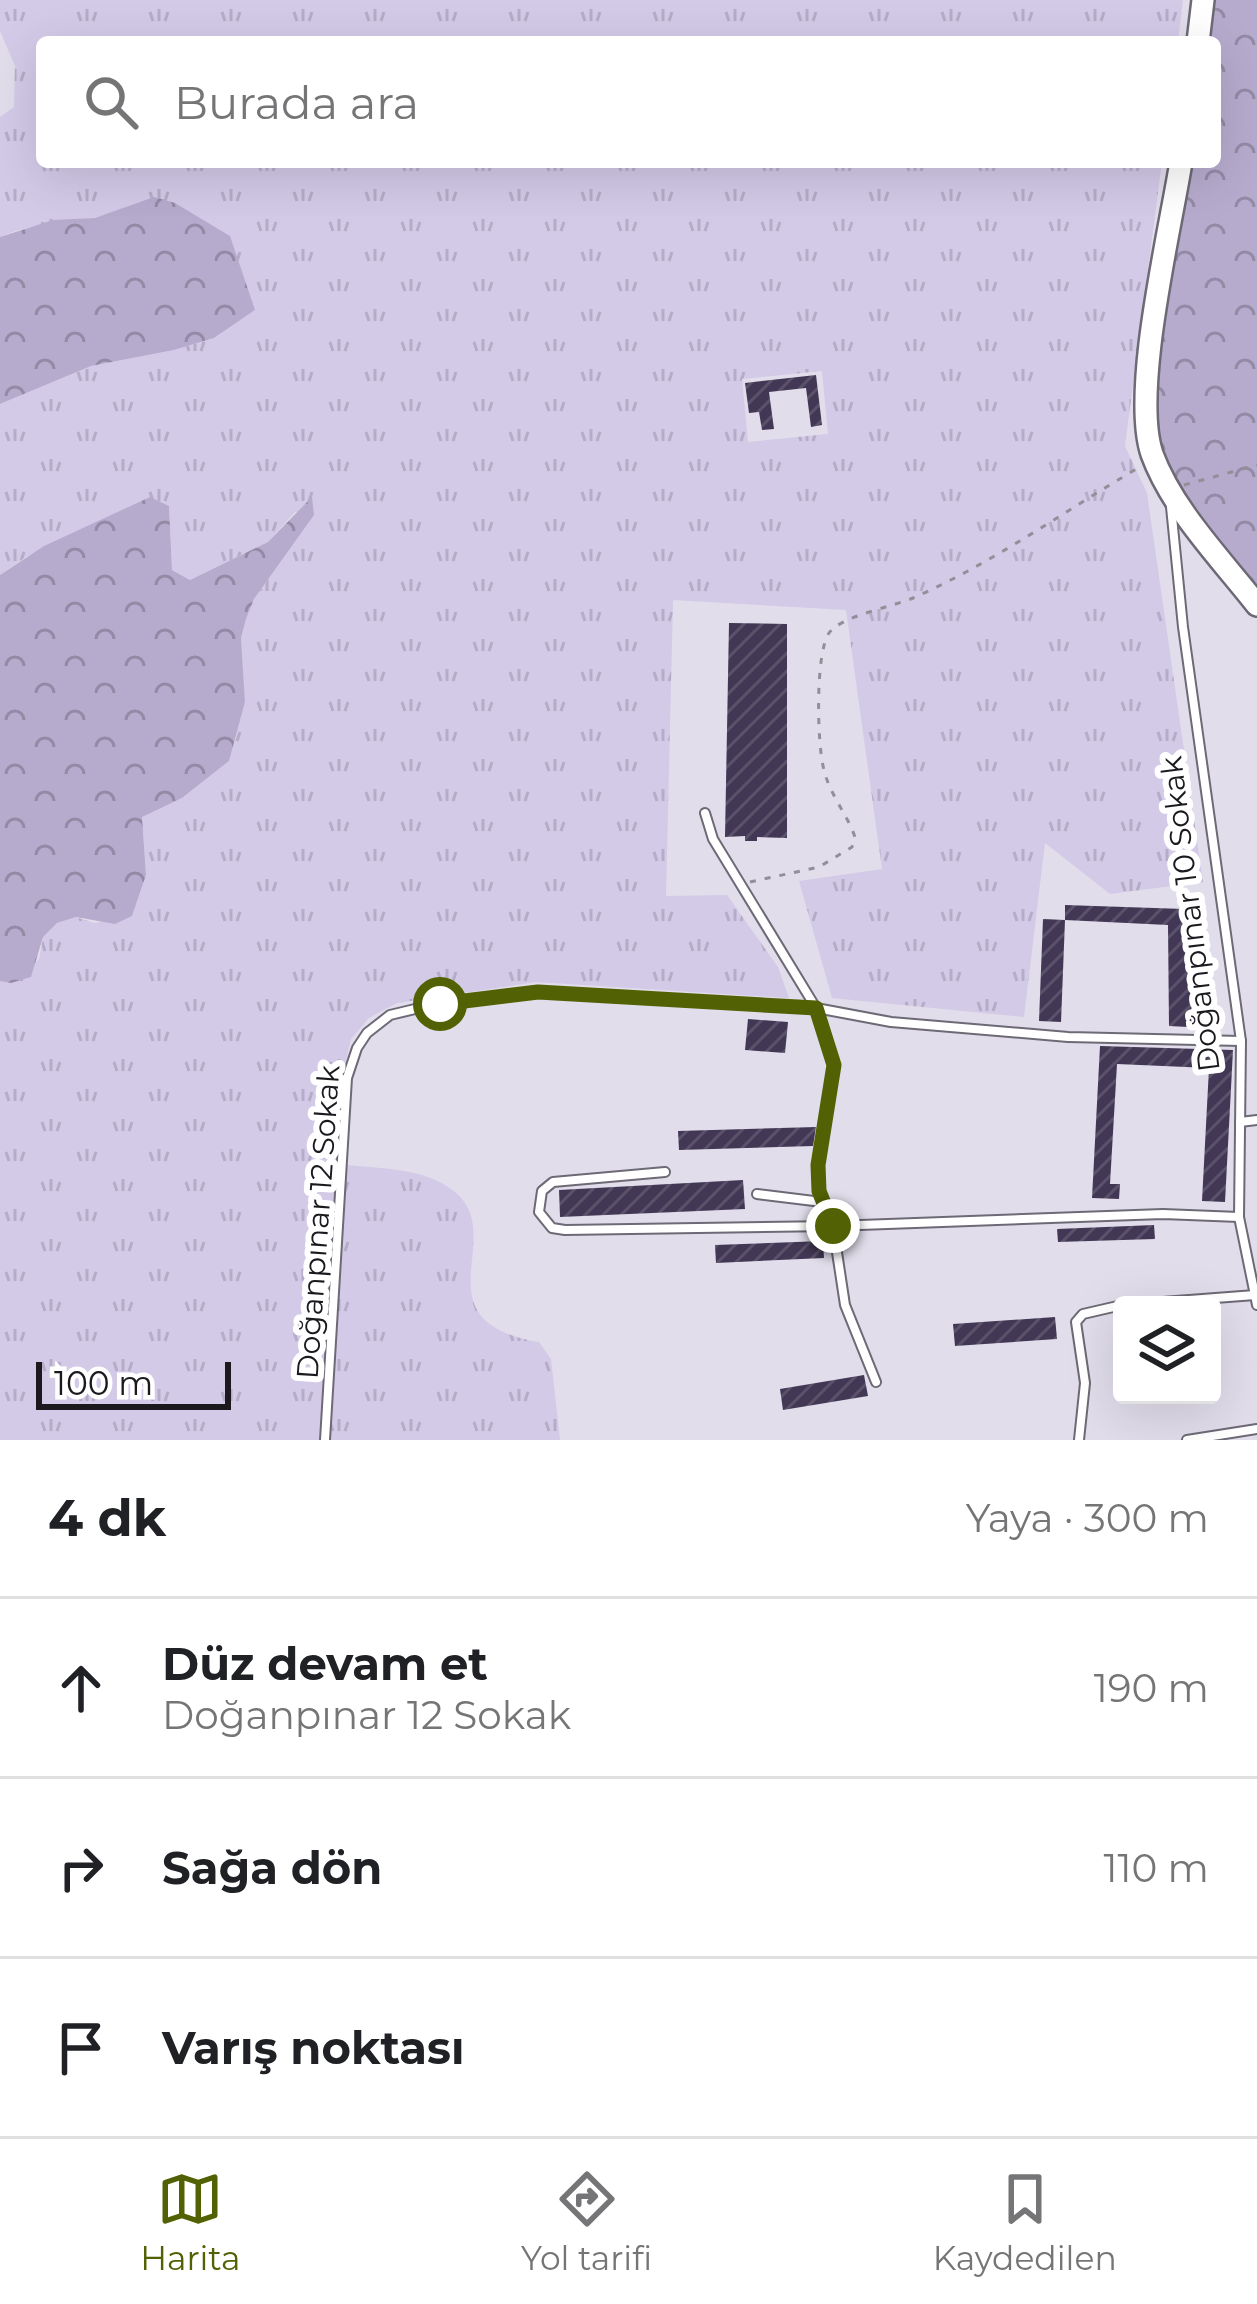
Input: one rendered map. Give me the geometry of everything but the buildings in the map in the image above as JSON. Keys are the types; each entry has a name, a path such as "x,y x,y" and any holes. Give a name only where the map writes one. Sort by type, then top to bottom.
{"street":[{"path":"1199,36 1203,0"},
{"name":"Doğanpınar 10 Sokak","path":"1169,488 1154,459 1146,422 1149,362 1180,168"},
{"path":"1169,488 1257,605"}],"lane":[{"name":"Doğanpınar 10 Sokak","path":"1169,488 1183,627 1241,1041 1239,1217 1252,1253 1256,1300"},
{"path":"705,813 713,839 816,1008 834,1065 818,1165 822,1202 833,1226 845,1305 876,1382"},
{"name":"Doğanpınar 12 Sokak","path":"325,1440 347,1078 357,1048 376,1023 390,1015 538,992 816,1008 891,1022 1068,1037 1241,1041"},
{"path":"1241,1055 1257,1051"},
{"path":"1240,1122 1257,1120"},
{"path":"665,1172 553,1182 542,1192 539,1212 553,1228 565,1230 1163,1214 1239,1217"},
{"path":"757,1194 822,1202"},
{"path":"1221,1301 1256,1300"},
{"path":"1079,1440 1085,1382 1076,1322 1083,1314 1113,1307"},
{"path":"1187,1440 1257,1429"}],"path":[{"path":"742,884 819,867 852,847 855,837 823,767 819,722 824,644 830,631 843,620 899,604 987,562 1154,459"},
{"path":"1169,488 1257,465"}],"green space":[{"path":"0,0 1183,0 1179,36 36,36 36,168 1161,168 1125,446 1147,493 1203,882 1110,894 1045,843 1024,1017 832,998 799,881 882,869 846,610 673,600 666,896 727,895 778,967 789,998 536,982 397,1003 369,1018 351,1039 339,1089 338,1164 414,1173 455,1192 469,1211 473,1231 472,1297 481,1316 502,1331 539,1342 551,1359 560,1440 0,1440 0,981 11,983 39,959 43,937 57,923 76,917 94,923 132,916 146,875 142,816 182,798 229,761 245,702 241,638 246,619 254,599 314,514 295,512 268,542 190,580 172,570 169,506 26,557 0,575 0,404 91,366 214,338 255,310 175,203 151,200 105,216 36,226 0,237 0,117 14,107 15,66 0,31","holes":["822,371 828,434 748,442 742,379"]},
{"path":"1210,0 1257,0 1257,590 1175,485 1157,448 1156,363 1187,168 1221,168 1221,36 1206,36"},
{"path":"154,197 175,203 230,236 255,310 214,338 91,366 0,404 0,237 53,220 95,218"},
{"path":"150,497 169,506 172,570 190,580 268,542 312,497 314,515 254,599 246,619 241,638 245,702 229,761 182,798 142,817 146,875 132,916 115,924 76,917 57,923 43,937 31,977 0,981 0,575 44,546"}],"route":[{"path":"440,1004 538,992 816,1008 834,1065 818,1165 819,1191 833,1226"}]}
